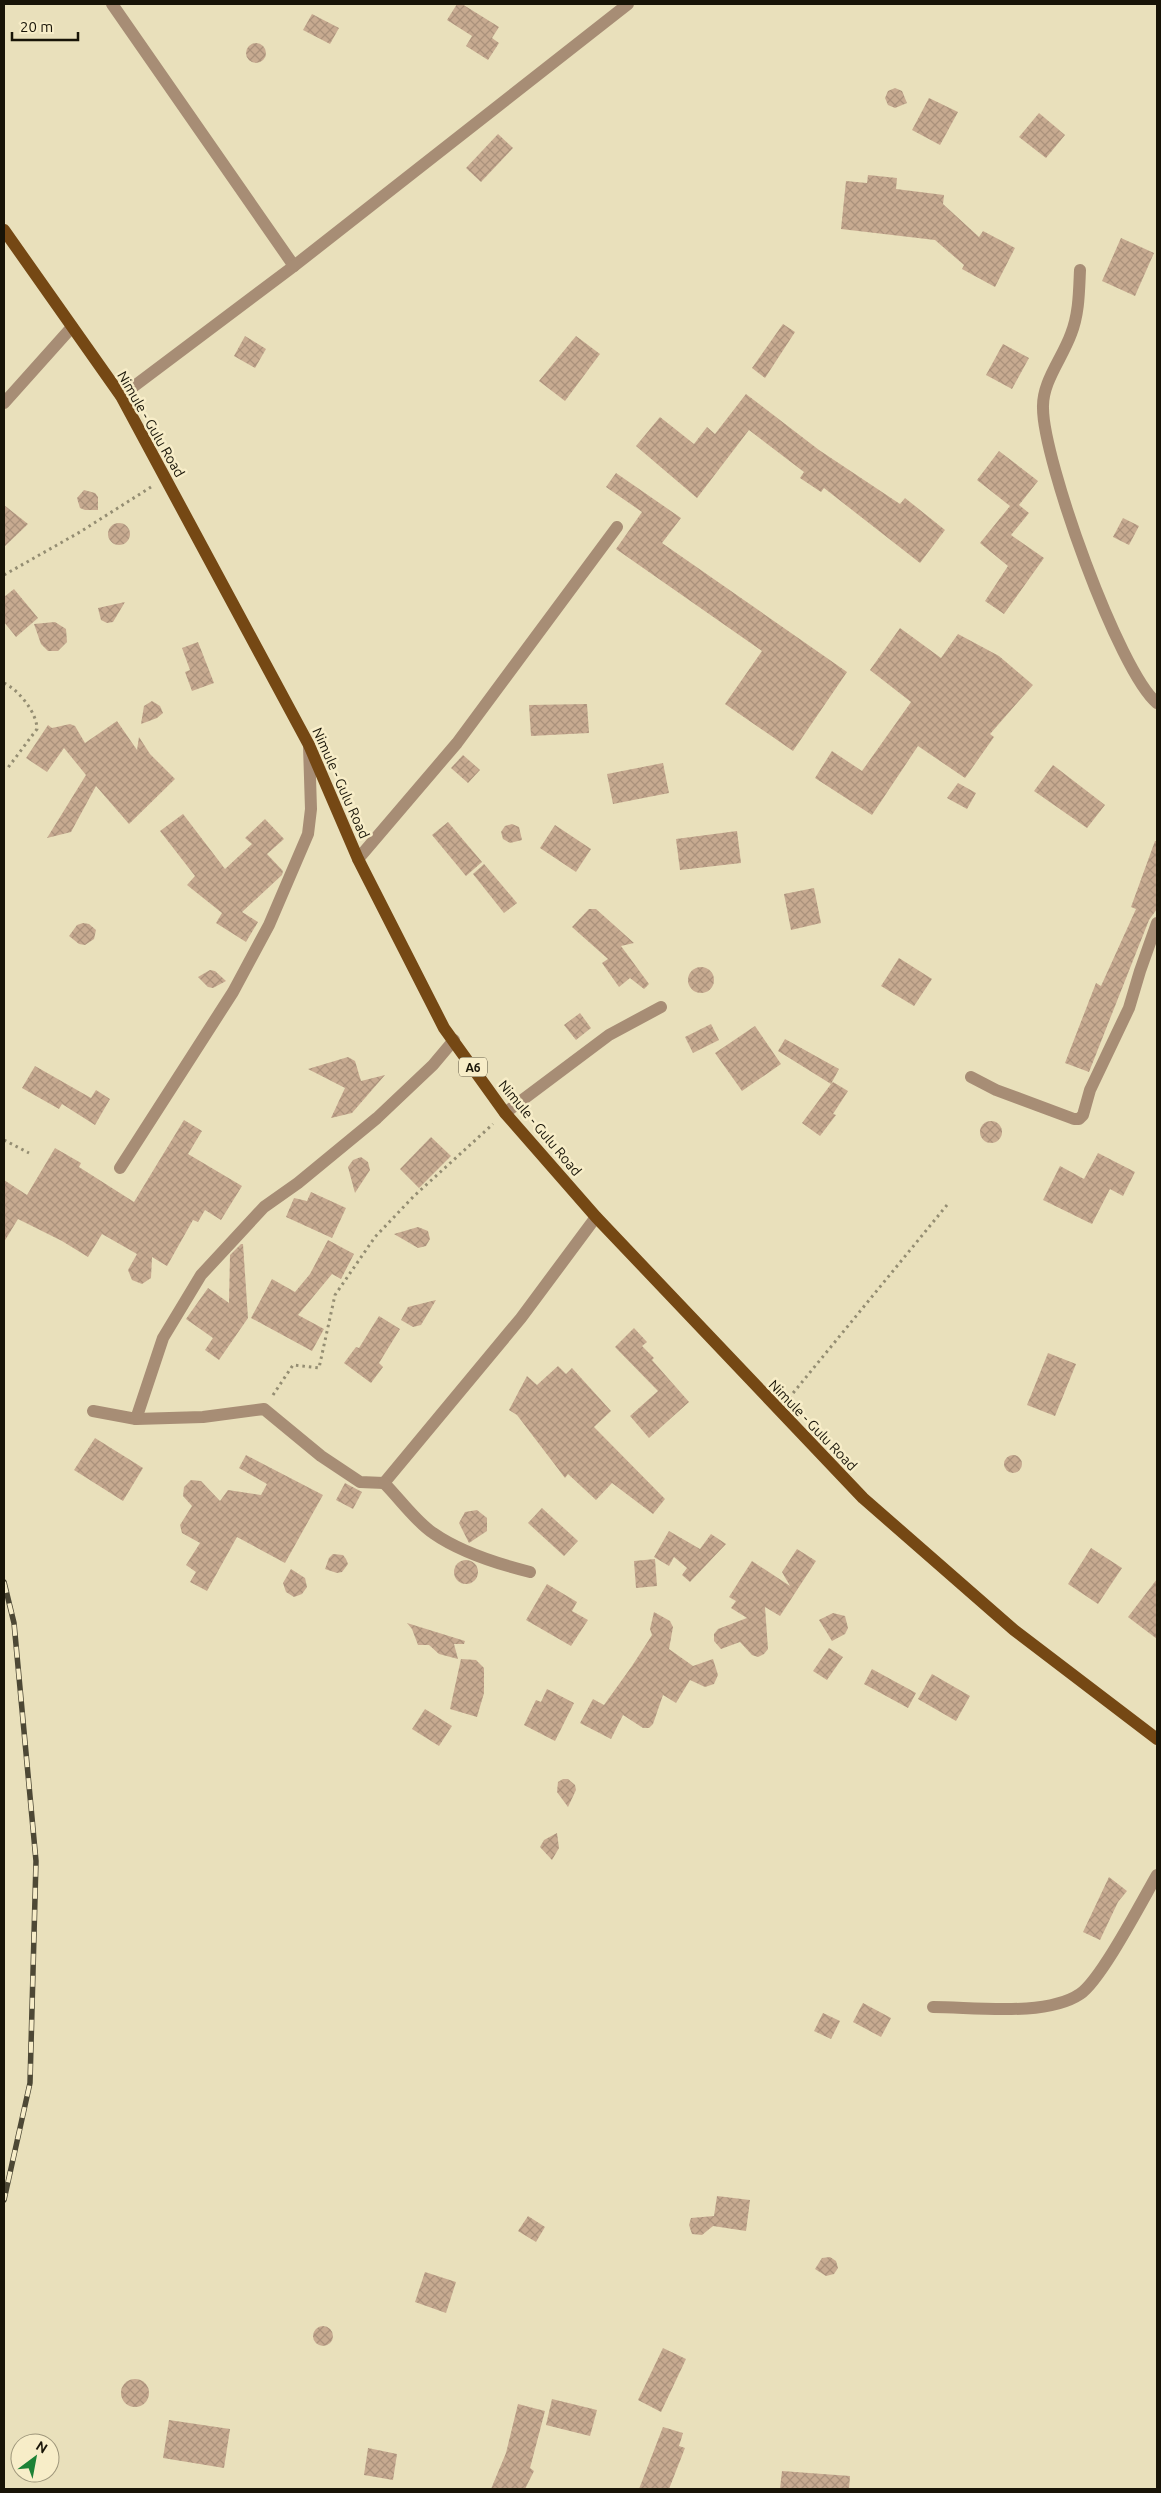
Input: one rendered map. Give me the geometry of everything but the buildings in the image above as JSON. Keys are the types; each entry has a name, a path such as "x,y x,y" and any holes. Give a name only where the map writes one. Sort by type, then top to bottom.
{"main road":[{"name":"Nimule - Gulu Road","path":"4,230 120,396 309,745 358,859 444,1028 505,1113 596,1217 778,1411 863,1498 1014,1630 1157,1739"}],"street":[{"path":"112,4 294,266"},
{"path":"120,396 294,266 628,4"},
{"path":"1080,270 1077,312 1072,332 1044,391 1043,409 1052,465 1080,550 1116,633 1142,687 1157,703"},
{"path":"4,403 72,327"},
{"path":"358,859 457,742 617,527"},
{"path":"120,1168 232,992 268,925 308,834 310,809 309,745"},
{"path":"971,1077 996,1090 1074,1119 1080,1119 1094,1081 1129,1008 1157,923"},
{"path":"505,1113 609,1035 661,1007"},
{"path":"136,1419 163,1338 201,1275 264,1207 377,1118 433,1066 454,1040"},
{"path":"384,1483 521,1318 596,1217"},
{"path":"94,1411 136,1419 203,1417 264,1409 321,1456 360,1482 384,1483 432,1533 456,1546 505,1565 530,1572"},
{"path":"933,2007 1037,2008 1056,2005 1081,1994 1094,1979 1157,1875"}],"path":[{"path":"4,575 80,532 165,478"},
{"path":"4,683 11,687 24,702 37,724 37,730 8,769"},
{"path":"264,1409 294,1365 319,1368 334,1295 375,1237 414,1196 505,1113"},
{"path":"4,1140 29,1153"},
{"path":"778,1411 947,1205"}],"railway":[{"path":"4,1582 14,1623 36,1861 30,2083 4,2200"}]}
